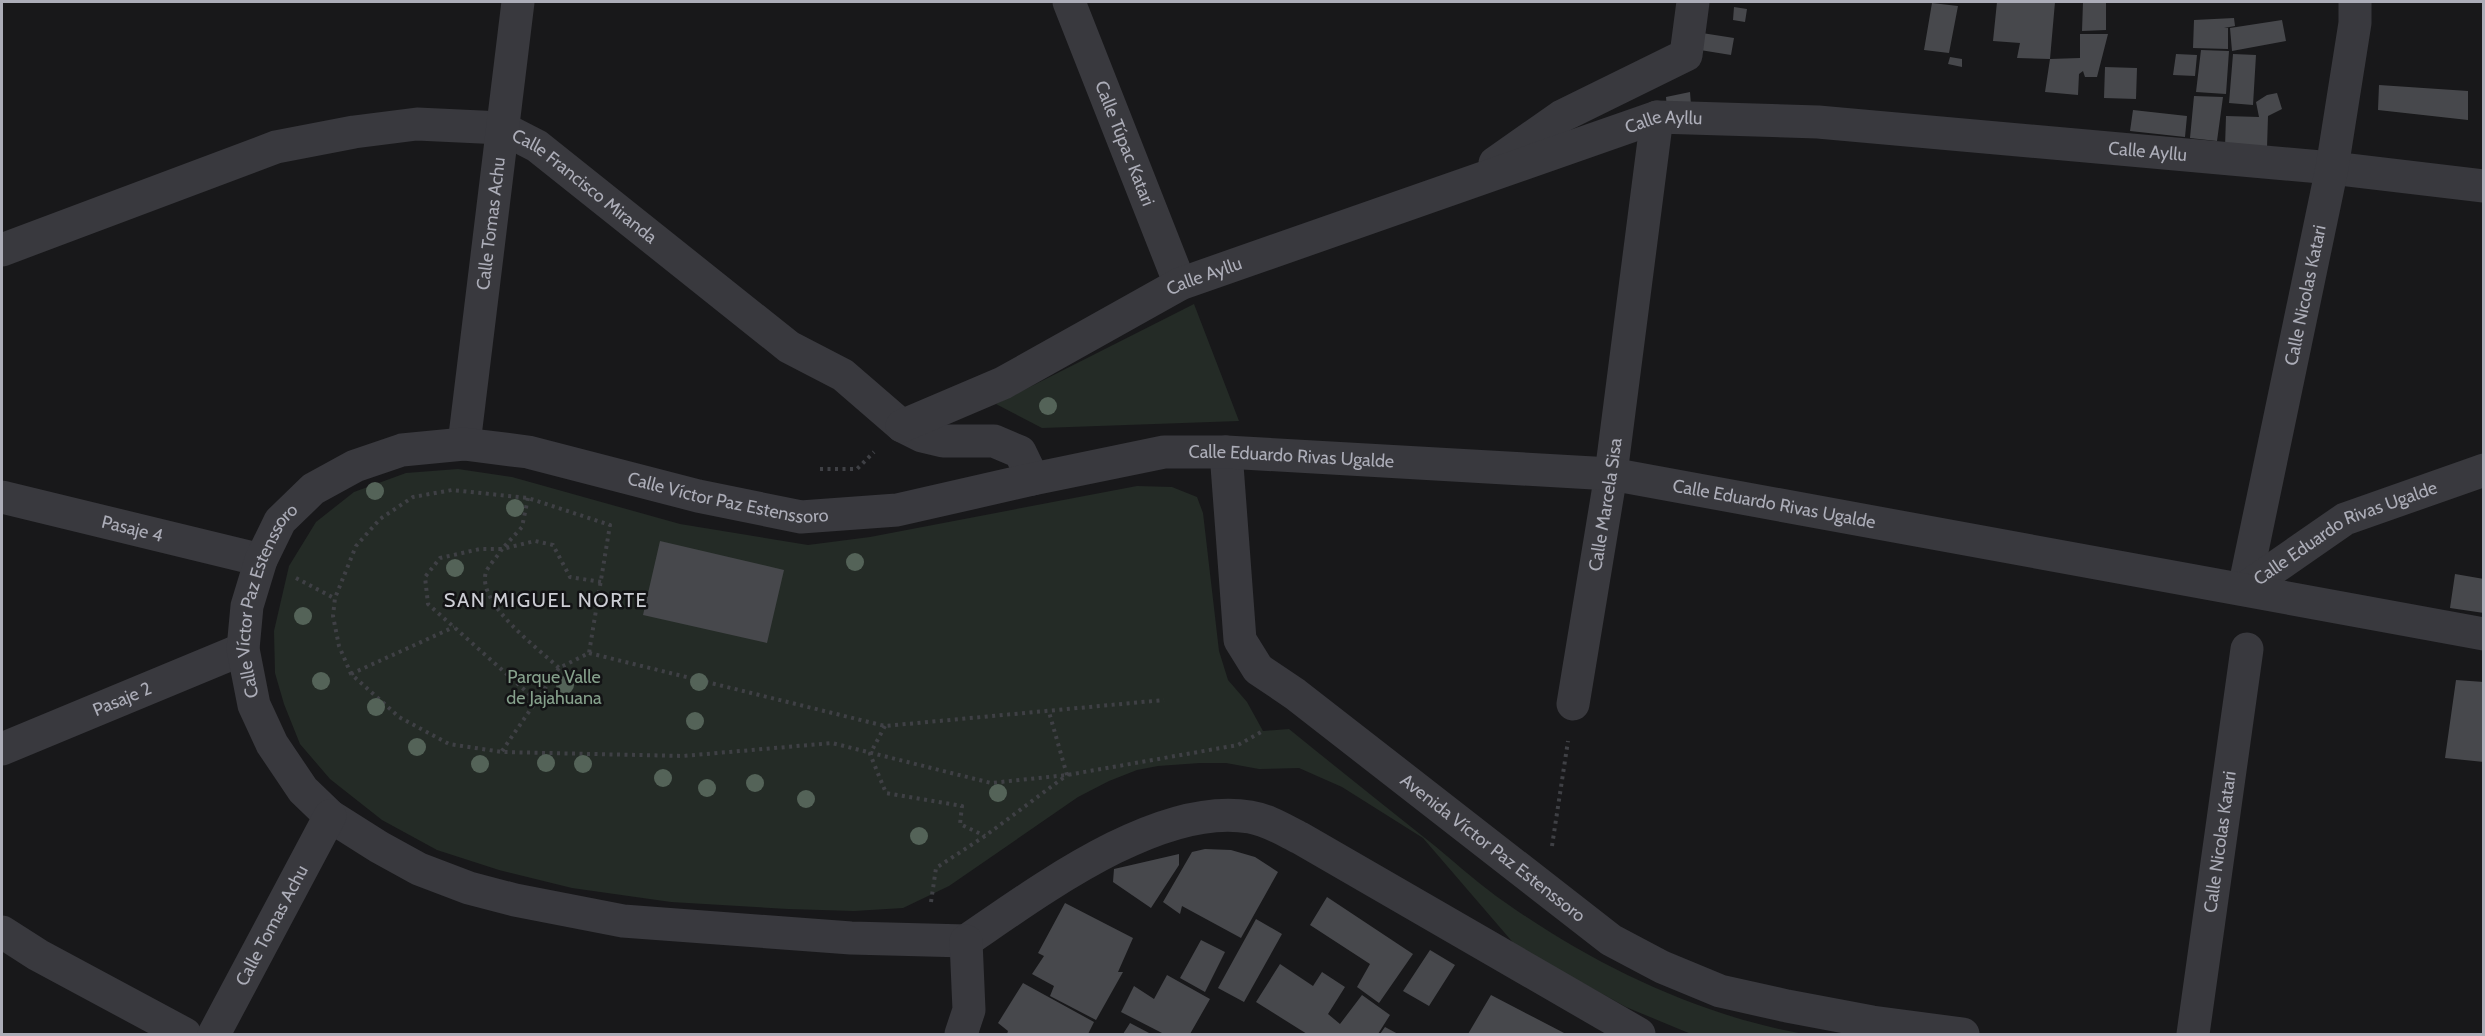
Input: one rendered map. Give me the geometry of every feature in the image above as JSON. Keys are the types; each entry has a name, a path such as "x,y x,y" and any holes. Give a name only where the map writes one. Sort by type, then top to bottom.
{"street":[{"name":"Calle Tomas Achu","path":"464,444 518,2"},
{"name":"Calle Túpac Katari","path":"1069,2 1180,284"},
{"path":"1461,187 1562,116 1686,55 1693,2"},
{"name":"Calle Nicolas Katari","path":"2244,589 2332,168 2355,12"},
{"name":"Calle Ayllu","path":"891,436 1003,384 1180,284 1658,117 1818,122 2332,168 2484,186"},
{"name":"Calle Marcela Sisa","path":"1573,704 1611,474 1658,117"},
{"name":"Calle Francisco Miranda","path":"2,250 276,147 354,132 417,124 502,128 537,146 789,347 843,375 891,436 922,436 943,441 994,441 1020,452 1033,479"},
{"name":"Calle Víctor Paz Estenssoro","path":"966,941 839,938 623,921 515,900 469,888 419,869 330,816 303,790 272,744 254,705 243,650 247,606 261,560 280,521 314,489 355,466 402,450 464,444 528,452 698,496 801,518 897,510 1033,479"},
{"name":"Calle Eduardo Rivas Ugalde","path":"1033,479 1164,452 1226,452 1611,474 2244,589 2345,519 2484,470"},
{"name":"Avenida Víctor Paz Estenssoro","path":"1226,452 1240,640 1257,669 1295,694 1545,891 1611,940 1662,967 1720,991 1872,1022 1963,1035"},
{"name":"Pasaje 4","path":"2,497 261,560"},
{"path":"2244,589 2484,634"},
{"name":"Calle Nicolas Katari","path":"2193,1035 2247,649"},
{"name":"Pasaje 2","path":"2,749 243,650"},
{"path":"961,1035 969,1010 966,941 1040,891 1135,837 1190,819 1221,815 1250,817 1269,823 1310,843 1639,1035"},
{"name":"Calle Tomas Achu","path":"214,1035 330,816"},
{"path":"2,932 38,955 185,1035"}],"path":[{"path":"820,469 857,470 891,436"},
{"path":"589,652 610,525 528,498 452,490 413,497 380,519 356,546 335,598 333,616 339,646 351,674 399,717 449,744 502,752 683,756 832,743 992,783 1067,775 1238,745 1263,731"},
{"path":"528,498 522,527 502,549 486,572 486,588 496,609 559,668"},
{"path":"537,701 428,604 425,577 440,558 480,549 502,549 535,541 553,545 570,577 601,582"},
{"path":"351,674 454,626"},
{"path":"502,752 559,668 589,652 885,726 1164,700"},
{"path":"1545,891 1573,704"},
{"path":"1049,712 1067,775"},
{"path":"870,754 885,726"},
{"path":"870,754 886,793 962,806 960,824 985,836"},
{"path":"924,941 936,868 985,836 1067,775"}],"green space":[{"path":"1194,304 1239,421 1042,428 996,404"},
{"name":"Parque Valle de Jajahuana","path":"458,469 512,477 680,524 808,545 870,537 1137,486 1172,487 1197,497 1203,513 1219,651 1228,680 1247,702 1263,731 1289,729 1488,890 1575,947 1648,985 1686,1001 1764,1025 1804,1034 1691,1034 1626,1007 1516,946 1423,838 1342,787 1299,768 1259,769 1226,763 1200,763 1137,770 1078,797 949,886 903,908 854,911 671,902 572,888 499,870 437,850 382,820 330,779 300,744 284,704 275,673 274,631 289,566 316,522 354,492 406,473"}],"building":[{"path":"1997,2 2055,2 2050,59 2017,58 2020,43 1993,41"},
{"path":"2083,2 2106,2 2106,30 2082,31"},
{"path":"1932,3 1958,6 1949,53 1924,50"},
{"path":"1734,7 1747,9 1745,22 1733,20"},
{"path":"2234,18 2235,26 2224,28 2228,28 2228,49 2193,48 2194,20"},
{"path":"2282,20 2286,41 2232,51 2230,28"},
{"path":"1702,33 1734,38 1731,55 1700,50"},
{"path":"2080,34 2108,34 2097,77 2085,77 2083,71 2079,74 2078,95 2045,92 2050,59 2080,58"},
{"path":"2201,50 2229,51 2226,94 2196,92"},
{"path":"2176,54 2197,55 2195,76 2173,75"},
{"path":"2233,54 2256,55 2253,105 2229,103"},
{"path":"1950,57 1962,59 1962,67 1948,64"},
{"path":"2105,67 2137,68 2136,99 2104,98"},
{"path":"2379,85 2468,91 2468,120 2378,110"},
{"path":"1690,92 1691,105 1667,110 1666,97"},
{"path":"2277,93 2282,109 2268,116 2267,148 2225,147 2226,116 2259,117 2256,102 2267,95"},
{"path":"2194,96 2223,97 2217,141 2190,138"},
{"path":"2133,110 2187,116 2185,137 2130,131"},
{"path":"660,541 784,570 767,643 643,615"},
{"path":"2455,574 2484,579 2484,613 2450,608"},
{"path":"2456,680 2484,682 2484,762 2445,758"},
{"path":"1205,849 1231,850 1255,857 1278,872 1241,938 1182,906 1180,914 1163,902 1192,852"},
{"path":"1179,854 1179,865 1151,908 1113,882 1114,869"},
{"path":"1327,897 1413,954 1379,1003 1357,987 1370,964 1310,925"},
{"path":"1065,903 1133,938 1118,972 1123,972 1096,1020 1050,996 1054,986 1032,974 1044,956 1038,953"},
{"path":"1256,919 1282,934 1244,1002 1218,988"},
{"path":"1201,940 1225,952 1205,992 1180,978"},
{"path":"1430,950 1455,965 1429,1006 1403,991"},
{"path":"1280,964 1313,986 1322,972 1345,987 1328,1014 1340,1024 1362,995 1390,1015 1378,1034 1307,1034 1256,1002"},
{"path":"1167,975 1210,999 1190,1034 1164,1034 1121,1012 1134,986 1154,999"},
{"path":"1023,983 1094,1022 1088,1034 1007,1034 1008,1031 998,1023"},
{"path":"1491,995 1566,1034 1468,1034"},
{"path":"1130,1023 1151,1034 1123,1034"},
{"path":"1385,1027 1398,1034 1380,1034"}],"district":[{"name":"SAN MIGUEL NORTE","path":"546,600"}]}
